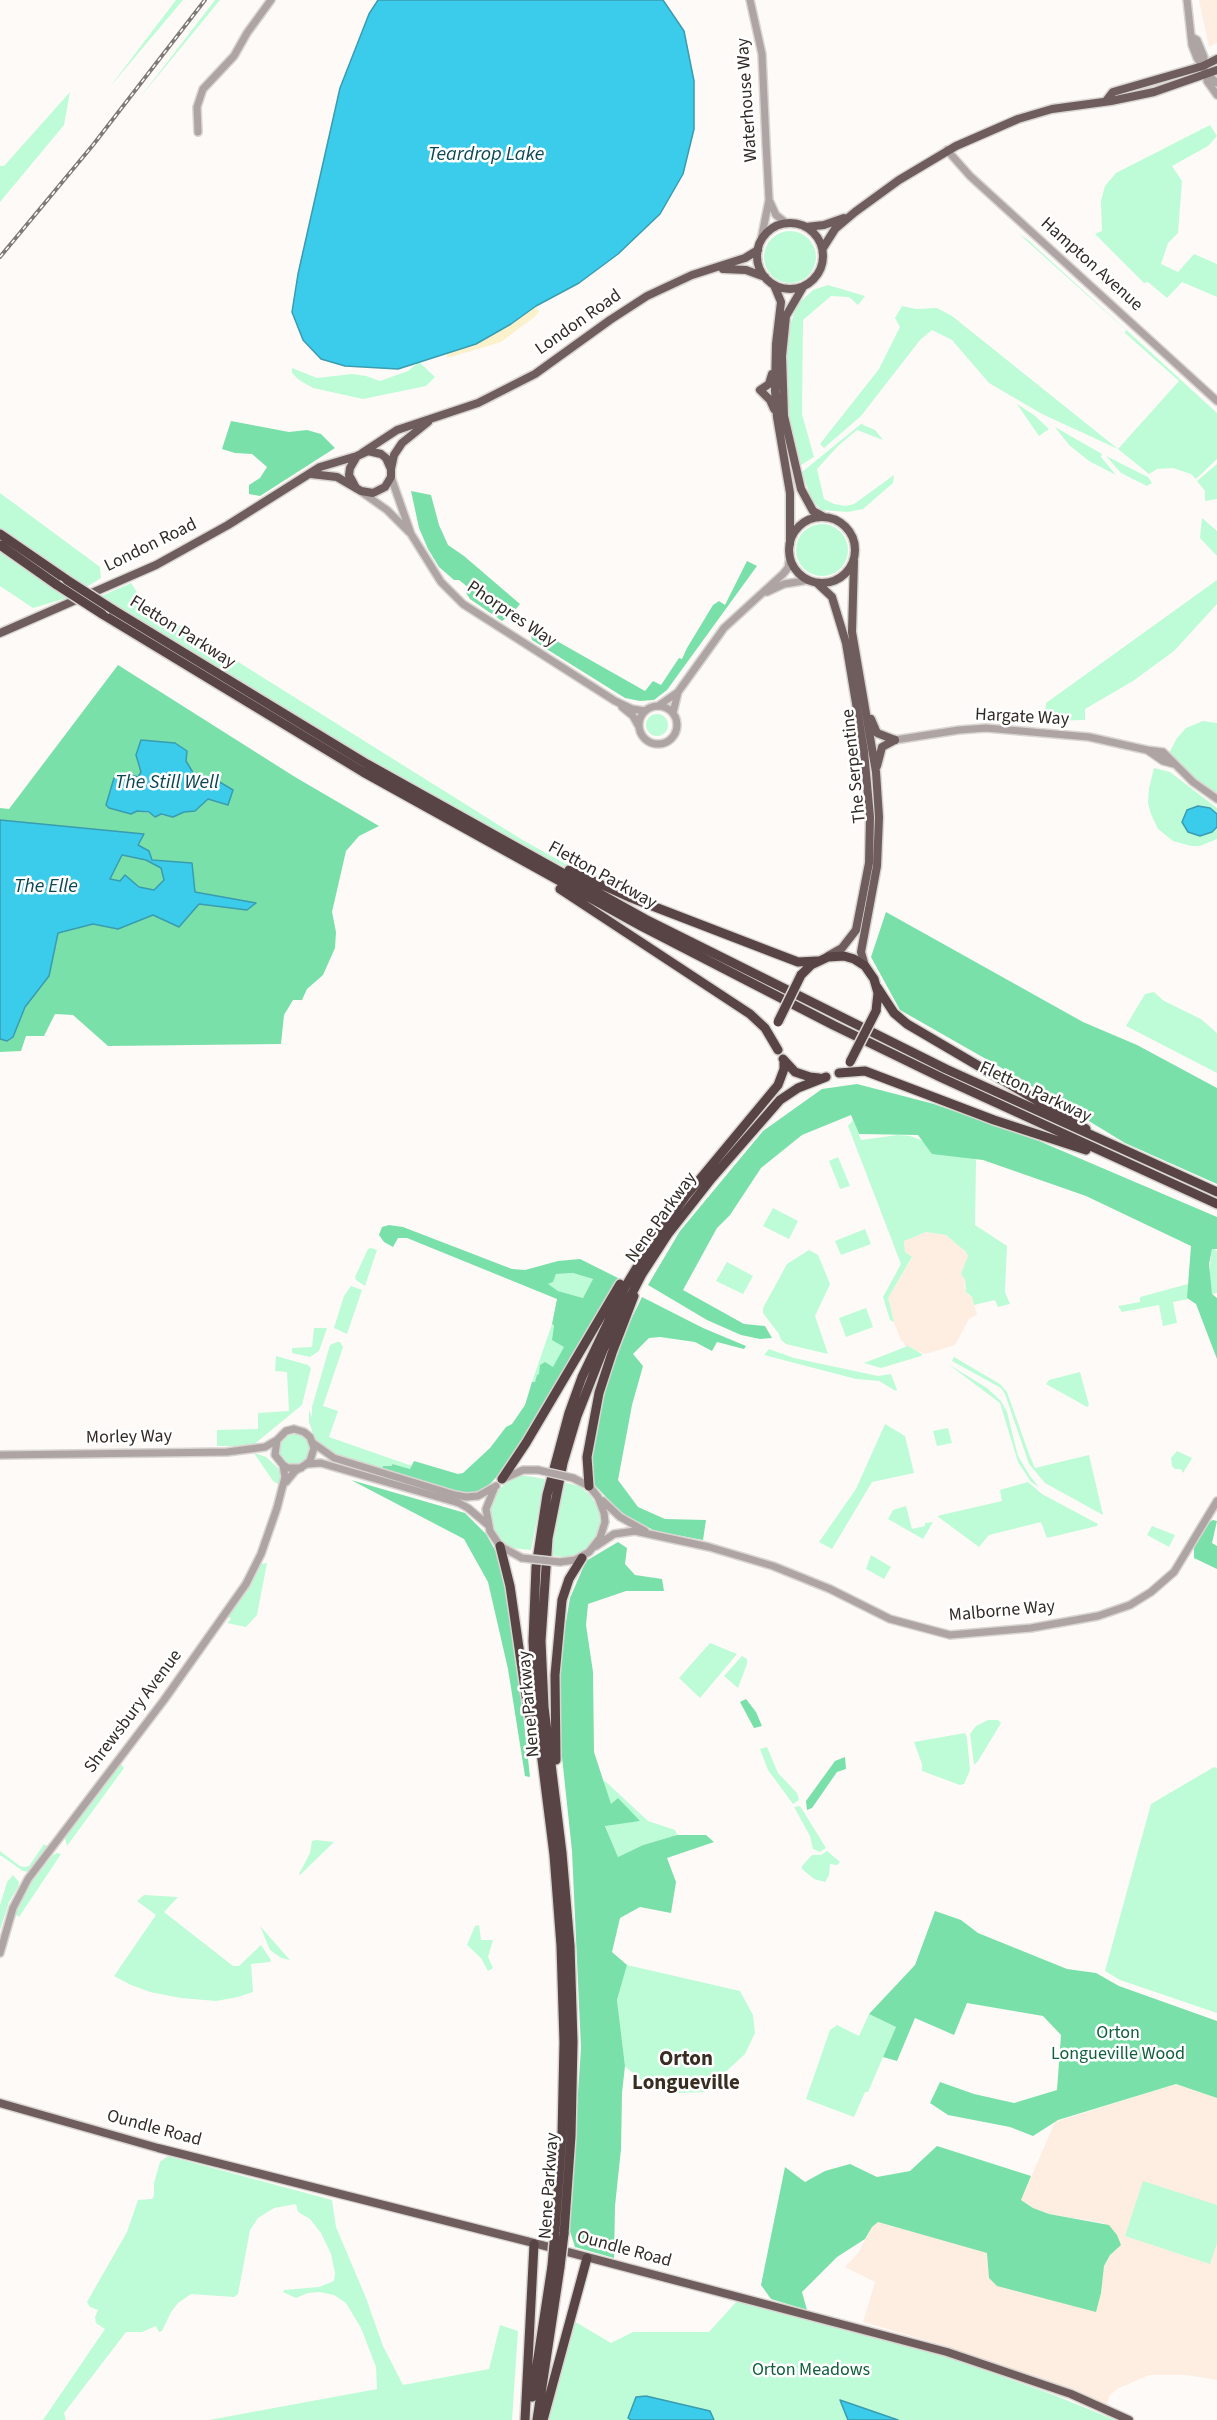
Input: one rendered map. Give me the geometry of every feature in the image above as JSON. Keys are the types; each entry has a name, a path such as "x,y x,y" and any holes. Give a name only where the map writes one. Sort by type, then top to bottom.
{"highway":[{"name":"Fletton Parkway","path":"0,534 112,609 337,747 641,927 824,1020 1113,1158 1217,1204"},
{"name":"Fletton Parkway","path":"0,545 102,614 313,743 504,847 836,1016 1134,1156 1217,1192"},
{"path":"504,847 798,962 843,956 865,966 894,1013 907,1024 1134,1156"},
{"path":"504,847 750,1014 765,1028 784,1060 802,1075 826,1077 839,1072 865,1071 1004,1123 1113,1158"},
{"path":"778,1050 776,1040 778,1022 801,975 817,961"},
{"path":"839,1072 850,1062 876,1011 877,987"},
{"name":"Nene Parkway","path":"560,2233 564,2032 561,1946 554,1855 533,1678 532,1641 536,1567 547,1495 569,1413 586,1367 625,1287 654,1239 692,1188 778,1085 784,1069 784,1060"},
{"name":"Nene Parkway","path":"537,2420 570,2136 573,2042 570,1946 556,1799 544,1707 541,1641 548,1538 563,1463 577,1416 603,1350 642,1274 687,1208 770,1110 788,1093 826,1077"},
{"path":"499,1483 526,1443 630,1268 640,1253 654,1239"},
{"path":"589,1486 586,1457 599,1393 642,1274"},
{"path":"500,1546 510,1586 528,1710 542,1763"},
{"path":"556,1799 555,1675 558,1633 564,1589 582,1557"},
{"path":"527,2420 534,2244"},
{"path":"543,2420 587,2258"},
{"name":"Nene Parkway","path":"527,2420 556,2267"}],"main road":[{"path":"774,285 781,302 775,368 777,417 790,494 790,556 795,568 813,581 835,581 849,569 854,561 855,546 849,530 834,519 813,511 801,489 784,416 782,356 786,316 803,287 812,281 821,268 823,248 835,229 899,180 947,150 1026,117 1052,109 1167,89 1205,70 1217,59"},
{"path":"1205,70 1217,70"},
{"path":"803,287 783,288 774,285 765,277 760,269 758,250 761,240 768,232 786,223 806,227 824,225 855,212"},
{"path":"806,227 819,240 823,248"},
{"name":"London Road","path":"0,633 156,565 228,525 320,467 359,455 397,430 478,403 535,374 610,320 648,296 692,275 745,258 758,250"},
{"name":"London Road","path":"714,268 736,268 765,277"},
{"path":"775,368 769,384 760,390 770,400 777,417"},
{"name":"London Road","path":"391,473 394,455 402,442 431,420"},
{"path":"309,474 337,477 359,489 373,493 388,483 391,473 386,458 381,454 368,451 359,455 350,468 352,482 359,489"},
{"path":"790,544 793,535 806,521 824,517"},
{"name":"The Serpentine","path":"854,561 852,632 876,772 879,842 866,906 861,952 865,966"},
{"name":"The Serpentine","path":"813,581 832,597 846,643 864,751 870,817 869,889"},
{"path":"866,708 877,733 895,740"},
{"path":"876,772 882,747 895,740"},
{"name":"The Serpentine","path":"828,957 842,948 852,936 866,906"},
{"name":"Oundle Road","path":"0,2103 158,2148 947,2352 1071,2394 1129,2420"}],"street":[{"path":"198,132 197,106 203,89 234,56 247,33 271,0"},
{"name":"Waterhouse Way","path":"750,0 762,54 769,200 761,240"},
{"path":"1187,0 1192,36 1197,40 1204,57 1207,81 1217,95"},
{"path":"1205,70 1217,83"},
{"name":"Hampton Avenue","path":"947,150 970,176 1217,401"},
{"path":"769,200 777,215 786,223"},
{"name":"Phorpres Way","path":"391,473 411,534"},
{"name":"Phorpres Way","path":"359,489 387,510 411,534 441,582 463,604 501,631 615,701 633,716 638,725"},
{"path":"658,706 673,713 677,722 675,734 666,743 657,745 645,741 638,725 645,711 658,706 678,692 724,628 788,568 790,556"},
{"path":"749,603 784,584 813,581"},
{"path":"673,713 678,692"},
{"name":"Phorpres Way","path":"615,701 632,709 645,711"},
{"name":"Hargate Way","path":"895,740 959,730 1011,729 1089,737 1163,752 1193,782 1217,799"},
{"path":"277,1459 274,1449 277,1440 283,1433 294,1429 304,1432 313,1443 334,1458 466,1497 478,1496 499,1483 523,1470 538,1470 573,1478 589,1486 602,1505 605,1522 596,1546 582,1557 560,1562 522,1558 500,1546 492,1537 486,1509 499,1483"},
{"name":"Morley Way","path":"0,1455 227,1452 257,1449 277,1440"},
{"path":"304,1466 313,1456 313,1443"},
{"path":"257,1449 272,1454 288,1468 331,1466 459,1503 488,1525"},
{"name":"Shrewsbury Avenue","path":"0,1953 13,1908 28,1880 164,1700 246,1584 261,1554 285,1484 283,1465"},
{"name":"Shrewsbury Avenue","path":"285,1484 304,1466"},
{"name":"Malborne Way","path":"598,1497 620,1517 647,1532"},
{"name":"Malborne Way","path":"596,1546 604,1539 625,1531 647,1532 741,1556 798,1576 890,1619 950,1635 1031,1628 1098,1616 1138,1600 1174,1572 1217,1501"}],"shaded area":[{"path":"1199,0 1217,0 1217,43 1209,47"},
{"path":"926,1232 946,1235 960,1245 968,1256 964,1286 968,1295 972,1297 977,1315 969,1319 955,1345 926,1354 906,1347 901,1341 890,1311 888,1298 912,1258 905,1252 904,1241"},
{"path":"1176,2084 1217,2098 1217,2380 1186,2375 1149,2375 1117,2389 1109,2396 1107,2405 1067,2388 949,2347 863,2322 875,2282 845,2267 858,2253 872,2227 878,2222 988,2253 989,2278 997,2286 1101,2293 1104,2266 1110,2255 1118,2248 1104,2223 1049,2214 1021,2200 1055,2122"}],"green space":[{"path":"176,0 183,0 109,88"},
{"path":"215,0 220,0 138,100"},
{"path":"70,92 64,125 0,202 0,166 4,166"},
{"path":"1210,125 1217,136 1208,146 1172,166 1182,181 1178,233 1168,243 1161,264 1178,272 1194,254 1217,264 1217,297 1182,282 1167,298 1148,282 1144,283 1095,234 1102,231 1101,201 1105,186 1116,173"},
{"path":"785,231 795,231 809,238 816,257 809,276 795,283 785,283 775,279 768,272 764,262 764,252 768,242 775,235"},
{"path":"1019,234 1217,413 1217,459 1196,479 1191,474 1173,468 1157,469 1149,474 1118,449 1179,381"},
{"path":"828,285 865,296 858,305 849,297 831,296 803,320 802,414 814,457 801,465 789,416 786,374 787,334 797,305 813,290"},
{"path":"902,306 916,309 937,308 952,316 1118,449 1042,414 989,383 952,340 932,330 920,340 861,416 824,448 820,444 879,369 900,327 895,318"},
{"path":"419,362 435,377 426,386 363,399 313,388 292,373 292,368 317,378 352,374 380,381 408,371"},
{"path":"1017,404 1034,415 1049,429 1039,436"},
{"path":"231,421 289,432 307,430 321,434 335,448 260,496 249,494 249,485 260,478 267,467 252,454 235,453 222,449"},
{"path":"861,424 875,430 883,440 857,430 838,446 817,469 824,499 846,506 854,504 894,475 893,483 863,509 848,512 821,510 811,498 802,472"},
{"path":"1055,427 1102,454 1101,457 1116,475 1089,461 1069,445"},
{"path":"1106,456 1148,477 1152,483 1147,486 1121,473"},
{"path":"1217,464 1217,499 1205,501 1205,491 1197,481"},
{"path":"411,491 431,495 439,525 448,545 520,604 511,615 502,621 470,599 466,593 469,588 459,580 454,580 439,567 419,528"},
{"path":"0,493 100,567 101,578 85,588 0,529"},
{"path":"1202,518 1217,531 1217,556 1200,538"},
{"path":"822,524 832,526 840,532 846,540 848,550 846,560 840,568 832,574 822,576 812,574 804,568 798,560 796,550 798,540 804,532 812,526"},
{"path":"0,552 67,598 33,608 0,586"},
{"path":"747,561 757,566 667,690 654,700 640,701 625,698 532,640 529,627 531,621 546,630 548,636 645,691 653,681 661,685 679,658 682,659 713,605 719,601 725,605"},
{"path":"1217,580 1217,604 1174,651 1133,681 1085,709 1085,720 1044,721 1046,703"},
{"path":"131,583 144,603 521,839 596,881 520,846 428,795 239,684 99,597"},
{"path":"118,665 295,777 379,826 359,836 346,851 332,912 336,932 335,948 323,975 307,989 302,1000 293,1000 284,1015 281,1044 108,1046 73,1015 55,1014 44,1036 26,1036 21,1051 0,1052 0,1039 7,1041 13,1037 25,1007 48,976 58,933 93,924 118,929 153,915 179,927 199,904 247,910 255,903 194,892 152,860 138,845 143,834 0,820 0,808 9,809","holes":["141,740 156,742 201,787 208,788 208,799 195,811 184,812 173,817 137,811 127,774 138,777 141,772 136,755"]},
{"path":"657,714 665,717 668,725 665,733 657,736 649,733 646,725 649,717"},
{"path":"1203,721 1217,723 1217,797 1202,788 1169,753 1177,738 1186,728"},
{"path":"1154,768 1170,772 1217,808 1217,839 1200,846 1191,846 1173,841 1158,829 1148,803"},
{"path":"121,855 146,860 162,868 164,880 154,890 139,887 125,876 120,881 109,879"},
{"path":"886,912 1083,1022 1137,1045 1217,1088 1217,1184 1125,1143 1000,1067 900,1010 871,957"},
{"path":"1154,992 1164,1001 1201,1019 1217,1033 1217,1073 1126,1026 1145,994"},
{"path":"857,1084 934,1104 1039,1141 1217,1217 1217,1249 1212,1249 1209,1264 1212,1294 1217,1298 1217,1359 1196,1304 1187,1298 1191,1246 1086,1196 983,1160 932,1154 918,1135 859,1134 851,1115 802,1135 761,1168 730,1215 717,1228 683,1290 744,1324 765,1326 772,1338 760,1339 741,1335 707,1320 648,1285 680,1231 763,1131 822,1089"},
{"path":"853,1120 861,1140 898,1135 910,1136 976,1160 975,1225 1007,1246 1005,1292 1010,1304 998,1307 995,1300 974,1305 972,1297 966,1292 965,1279 961,1274 968,1256 965,1251 946,1235 926,1232 904,1241 905,1252 912,1257 888,1298 894,1322 890,1320 883,1297 901,1264 848,1126"},
{"path":"838,1157 850,1186 840,1189 829,1161"},
{"path":"773,1208 798,1221 789,1239 763,1226"},
{"path":"389,1225 403,1227 512,1269 525,1270 558,1261 580,1259 618,1278 603,1309 512,1460 490,1484 475,1494 466,1495 382,1470 383,1466 393,1464 410,1469 414,1461 458,1474 463,1473 490,1448 506,1427 512,1424 525,1405 532,1382 535,1382 539,1374 540,1365 545,1362 553,1367 564,1347 552,1340 554,1326 552,1324 557,1299 407,1238 398,1238 393,1247 384,1242 379,1235 382,1227","holes":["573,1273 593,1279 583,1298 558,1291 548,1284 553,1282 556,1274"]},
{"path":"865,1229 871,1244 841,1255 835,1241"},
{"path":"1212,1248 1217,1251 1217,1293 1212,1294 1209,1276"},
{"path":"368,1249 377,1250 365,1286 355,1277"},
{"path":"809,1250 818,1255 830,1284 815,1316 828,1354 786,1344 763,1313 763,1308 787,1264"},
{"path":"727,1262 753,1276 743,1294 716,1281"},
{"path":"573,1273 593,1279 583,1298 558,1291 547,1284 553,1282 556,1274"},
{"path":"1188,1284 1188,1299 1173,1302 1177,1323 1163,1326 1159,1305 1122,1312 1118,1306 1140,1302 1140,1297"},
{"path":"351,1286 362,1290 347,1334 334,1328 344,1296"},
{"path":"642,1297 703,1328 746,1346 744,1349 717,1342 712,1351 695,1342 660,1337 649,1338 633,1354 643,1366 632,1405 618,1480 638,1507 665,1519 706,1520 703,1540 655,1531 620,1512 590,1480 594,1433 612,1359"},
{"path":"866,1308 873,1327 846,1337 839,1318"},
{"path":"552,1324 565,1347 553,1368 539,1374 535,1382 532,1382"},
{"path":"314,1328 327,1328 319,1351 310,1357 292,1353 292,1348 312,1347"},
{"path":"340,1342 343,1347 323,1406 338,1411 329,1437 412,1466 410,1469 394,1464 382,1470 332,1455 315,1439 309,1422 309,1410 312,1417 312,1407 330,1345"},
{"path":"908,1346 922,1354 921,1356 881,1368 864,1363"},
{"path":"769,1349 794,1358 878,1376 891,1374 897,1390 879,1381 856,1379 764,1355"},
{"path":"276,1356 308,1365 311,1368 302,1405 252,1446 217,1446 217,1430 258,1429 258,1413 289,1411 287,1372 275,1371"},
{"path":"954,1357 1000,1384 1007,1392 1035,1468 1089,1455 1103,1515 1045,1483 1029,1464 1001,1388 952,1361"},
{"path":"948,1364 987,1388 1001,1401 1007,1412 1018,1456 1039,1487 1031,1482 1018,1462 1000,1403"},
{"path":"1080,1372 1089,1405 1087,1407 1046,1384 1049,1380"},
{"path":"885,1424 905,1436 914,1473 872,1482 832,1549 819,1542 856,1489"},
{"path":"948,1428 952,1443 937,1446 933,1431"},
{"path":"294,1433 306,1437 310,1449 306,1461 294,1465 282,1461 278,1449 282,1437"},
{"path":"1177,1451 1192,1458 1183,1473 1181,1469 1175,1469 1172,1466 1171,1458"},
{"path":"254,1453 266,1457 277,1467 281,1474 280,1485 273,1481"},
{"path":"521,1475 545,1479 531,1550 511,1548 500,1538 491,1524 490,1509 494,1494 506,1483"},
{"path":"351,1480 465,1513 486,1534 502,1562 518,1667 530,1777 525,1776 508,1669 488,1582 464,1539"},
{"path":"563,1482 579,1486 590,1495 599,1509 600,1523 595,1539 584,1551 569,1558 551,1555"},
{"path":"1028,1482 1042,1494 1098,1524 1097,1526 1047,1538 1041,1522 989,1535 979,1547 937,1516 1002,1501 1000,1490"},
{"path":"906,1506 912,1529 933,1522 923,1539 888,1519 893,1510"},
{"path":"1217,1521 1212,1543 1217,1546 1217,1569 1194,1558 1194,1546 1207,1523"},
{"path":"1152,1526 1175,1535 1169,1547 1147,1535"},
{"path":"618,1542 627,1548 625,1564 635,1575 662,1579 664,1591 626,1591 588,1604 586,1625 593,1672 594,1752 611,1804 618,1798 640,1821 605,1826 618,1857 643,1845 677,1835 706,1835 714,1842 667,1858 676,1882 671,1913 640,1907 620,1918 612,1952 627,1965 617,2000 625,2066 621,2149 615,2206 614,2258 575,2247 569,2228 581,2048 572,1851 558,1719 562,1645 570,1598 586,1561"},
{"path":"871,1555 891,1567 884,1579 866,1569"},
{"path":"267,1563 257,1615 246,1627 227,1623 231,1619 228,1616 243,1596 260,1564"},
{"path":"710,1643 737,1654 700,1698 679,1678"},
{"path":"742,1656 747,1659 747,1664 738,1688 724,1676"},
{"path":"746,1699 756,1712 762,1726 754,1728 740,1702"},
{"path":"988,1720 998,1720 1001,1723 974,1765 970,1734 976,1726"},
{"path":"965,1733 970,1770 964,1784 960,1785 922,1771 922,1764 914,1742"},
{"path":"767,1747 778,1773 797,1793 799,1800 793,1804 768,1770 760,1749"},
{"path":"845,1757 846,1769 837,1772 812,1808 807,1810 806,1801 835,1761"},
{"path":"121,1764 124,1768 67,1846 65,1838"},
{"path":"1214,1767 1217,1768 1217,2013 1120,1980 1105,1971 1151,1804"},
{"path":"605,1781 648,1821 675,1830 677,1835 643,1845 618,1857 605,1825 640,1821 611,1805 603,1782"},
{"path":"800,1806 826,1848 820,1852 813,1849 810,1836 794,1807"},
{"path":"312,1841 334,1842 300,1875 310,1853"},
{"path":"44,1844 48,1847 30,1872 23,1871 0,1855 0,1851 20,1866 29,1866"},
{"path":"827,1851 840,1862 837,1865 830,1864 829,1875 825,1882 814,1879 802,1869 802,1866 812,1855 821,1855"},
{"path":"57,1853 61,1854 19,1917 15,1914 26,1889"},
{"path":"13,1875 19,1882 18,1887 9,1902 0,1930 0,1905 7,1882"},
{"path":"144,1895 178,1897 164,1912 233,1966 239,1966 261,1945 271,1960 251,1964 253,1992 216,2001 181,1998 150,1992 114,1976 156,1915 137,1901"},
{"name":"Orton Longueville Wood","path":"935,1911 961,1920 978,1933 1067,1969 1096,1973 1119,1986 1217,2021 1217,2098 1176,2084 1058,2120 1033,2136 1010,2127 948,2115 930,2103 940,2082 974,2094 1014,2103 1057,2090 1061,2035 1043,2016 967,2003 954,2035 915,2018 897,2061 883,2057 896,2027 869,2014 915,1965"},
{"path":"479,1925 481,1940 493,1940 488,1957 493,1968 488,1971 481,1958 467,1945 475,1926"},
{"path":"260,1926 290,1960 281,1958 270,1950"},
{"path":"627,1965 740,1991 753,2015 755,2033 745,2054 704,2092 678,2093 649,2084 625,2066 617,2000"},
{"path":"869,2014 896,2027 868,2092 865,2092 854,2117 806,2099 830,2030 837,2025 859,2036"},
{"path":"937,2146 1031,2176 1021,2200 1033,2208 1049,2214 1109,2225 1121,2245 1110,2255 1104,2266 1096,2312 997,2286 989,2278 987,2253 878,2222 865,2239 837,2257 802,2292 807,2310 771,2299 761,2285 785,2167 805,2182 825,2171 850,2164 877,2177 910,2171"},
{"path":"168,2156 332,2200 336,2227 366,2298 383,2346 403,2385 489,2369 500,2325 518,2331 512,2420 209,2420 377,2389 376,2367 361,2328 346,2303 334,2295 319,2292 308,2293 296,2298 283,2292 284,2290 319,2287 334,2281 335,2273 331,2254 321,2233 310,2219 298,2212 296,2204 274,2208 258,2218 250,2230 238,2294 234,2297 191,2294 178,2303 162,2331 159,2332 156,2326 142,2332 126,2332 64,2413 66,2420 43,2420 105,2329 96,2323 95,2317 98,2310 90,2307 87,2302 127,2232 138,2200 152,2199 154,2196 154,2183 160,2162"},
{"path":"1143,2181 1217,2205 1217,2243 1210,2264 1125,2236"},
{"name":"Orton Meadows","path":"738,2300 947,2357 1054,2395 1115,2420 546,2420 572,2320 611,2343 633,2332 709,2332"}],"sand":[{"path":"536,306 539,312 501,342 447,358 447,353 476,344"}],"water":[{"name":"Teardrop Lake","path":"378,0 663,0 684,31 694,81 694,129 683,174 660,214 618,254 579,283 536,306 511,324 476,344 398,369 345,366 321,359 303,340 292,312 298,274 340,88 369,14"},
{"name":"The Still Well","path":"141,740 175,743 187,751 186,761 201,786 208,788 218,781 233,790 228,805 208,799 195,811 184,812 173,817 161,814 155,817 149,812 137,811 131,814 109,808 106,805 114,778 127,774 138,777 141,772 136,755"},
{"path":"1198,806 1210,808 1217,814 1217,827 1212,832 1200,836 1188,832 1182,822 1187,810"},
{"name":"The Elle","path":"0,820 144,834 138,845 149,851 152,860 192,863 195,892 256,903 247,910 199,904 179,927 153,915 118,929 93,924 58,933 49,976 25,1007 13,1037 7,1041 0,1039","holes":["122,855 146,860 161,868 164,880 154,890 139,887 125,875 120,881 110,879"]},
{"path":"646,2396 710,2411 714,2420 631,2420 628,2418 636,2397"},
{"path":"840,2400 898,2420 848,2420"}],"railway":[{"path":"0,257 93,145 205,0"}],"district":[{"name":"Orton Longueville","path":"686,2072"}]}
